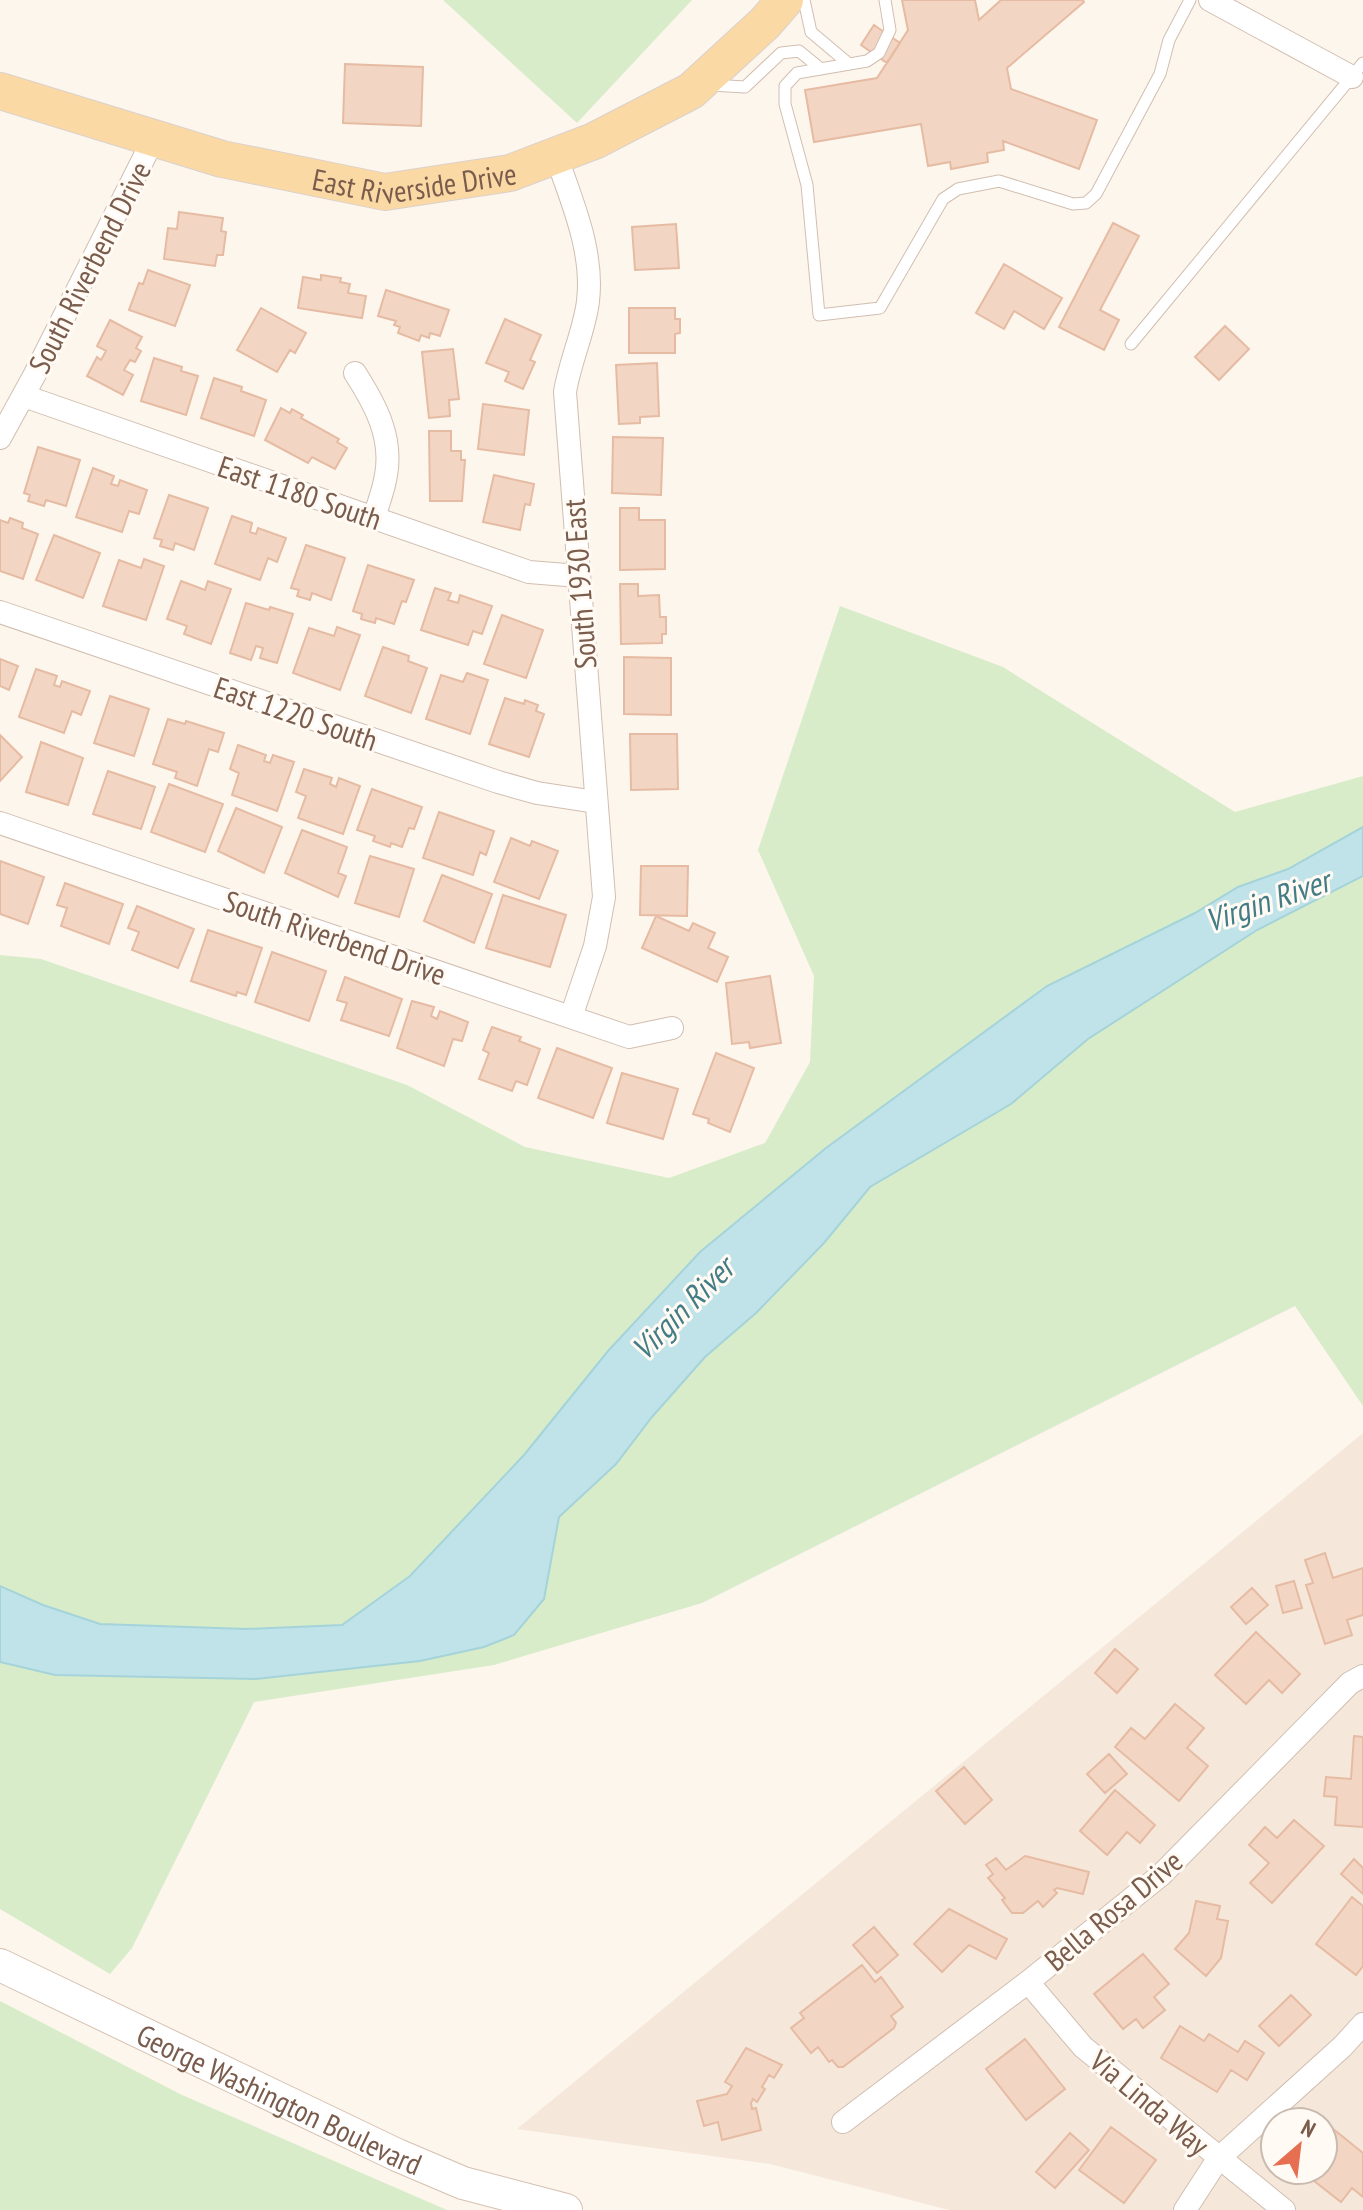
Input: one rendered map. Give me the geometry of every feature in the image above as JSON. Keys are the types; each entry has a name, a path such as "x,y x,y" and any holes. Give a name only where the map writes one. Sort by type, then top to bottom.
{"main road":[{"name":"East Riverside Drive","path":"0,91 222,159 385,192 510,173 594,141 691,91 765,23 785,0"},
{"name":"George Washington Boulevard","path":"0,1965 410,2161 463,2183 566,2210"}],"street":[{"path":"1210,0 1357,70"},
{"name":"South Riverbend Drive","path":"0,438 154,138"},
{"name":"South 1930 East","path":"556,156 578,219 589,272 588,303 569,365 565,392 604,897 601,922 571,1017"},
{"path":"355,373 374,402 385,435 387,473 374,518"},
{"name":"East 1180 South","path":"24,396 529,572 579,576"},
{"name":"East 1220 South","path":"0,612 498,782 537,793 596,802"},
{"name":"South Riverbend Drive","path":"0,823 629,1037 672,1028"},
{"name":"Bella Rosa Drive","path":"843,2122 1028,1982 1161,1875 1350,1683 1363,1676"},
{"name":"Via Linda Way","path":"1028,1982 1083,2047 1284,2210"},
{"path":"1185,2210 1218,2159 1343,2046 1363,2024"}],"lane":[{"path":"804,0 811,32 849,64"},
{"path":"885,0 890,30 879,53 867,61 797,73 785,86 785,104 807,185 819,315 880,308 943,199 958,189 999,181 1073,204 1086,203 1096,194 1160,74 1169,40 1190,0"},
{"path":"698,85 745,87 781,53 799,51 821,69"},
{"path":"1131,344 1357,70"}],"shaded area":[{"path":"1363,1433 1363,2210 949,2210 770,2164 517,2129"}],"green space":[{"path":"443,0 692,0 577,123"},
{"path":"840,606 1003,667 1235,812 1363,776 1363,827 1288,869 1238,887 1195,913 1047,986 826,1148 700,1252 608,1351 524,1455 410,1576 342,1625 246,1629 100,1624 43,1605 0,1586 0,955 41,959 407,1085 525,1147 669,1178 765,1143 810,1062 814,976 758,850"},
{"path":"1363,876 1363,1406 1295,1306 702,1603 494,1665 254,1702 132,1948 110,1974 0,1909 0,1662 55,1675 256,1679 420,1661 484,1647 544,1599 559,1517 616,1464 705,1357 756,1313 824,1243 870,1187 1011,1104 1088,1039 1257,930"},
{"path":"0,2001 182,2095 447,2210 0,2210"}],"water":[{"name":"Virgin River","path":"1363,827 1363,876 1257,930 1088,1039 1011,1104 870,1187 824,1243 756,1313 705,1357 616,1464 559,1517 544,1599 514,1635 484,1647 420,1661 256,1679 55,1675 0,1662 0,1586 43,1605 100,1624 246,1629 342,1625 410,1576 524,1455 608,1351 700,1252 826,1148 1047,986 1195,913 1238,887 1288,869"}],"building":[{"path":"902,0 975,0 979,20 1001,0 1083,0 1007,68 1011,89 1097,120 1079,169 1003,141 1004,150 987,153 988,162 951,169 950,162 928,166 921,124 814,142 805,90 877,78 908,30"},
{"path":"874,25 900,43 887,63 861,45"},
{"path":"345,64 423,67 421,126 343,123"},
{"path":"179,212 223,218 221,231 226,232 223,255 217,255 215,266 164,259 168,228 177,229"},
{"path":"1113,223 1139,236 1100,310 1119,320 1104,350 1059,327"},
{"path":"676,224 679,268 635,270 632,227"},
{"path":"1004,264 1062,298 1044,329 1014,311 1004,329 976,313"},
{"path":"148,270 190,285 175,326 129,310 139,283 143,284"},
{"path":"321,275 341,278 340,282 350,284 348,293 366,296 362,318 298,308 303,277 321,280"},
{"path":"386,290 449,310 440,336 430,333 429,338 421,335 419,341 398,333 400,327 394,325 396,321 378,316"},
{"path":"261,308 306,333 295,353 290,350 277,372 237,350"},
{"path":"629,308 675,308 675,319 680,319 680,333 675,334 675,353 629,353"},
{"path":"505,319 541,335 530,360 535,362 523,389 505,381 509,372 486,363"},
{"path":"110,320 142,337 136,348 141,351 135,362 130,360 124,370 133,375 123,395 87,376 97,357 101,360 106,351 97,346"},
{"path":"1225,326 1249,349 1219,380 1195,357"},
{"path":"453,349 459,399 449,400 450,416 429,418 422,352"},
{"path":"154,358 198,376 186,415 141,401"},
{"path":"657,363 659,416 640,417 640,423 619,424 616,365"},
{"path":"214,378 242,387 241,391 266,400 254,436 201,418"},
{"path":"483,404 529,410 524,455 478,449"},
{"path":"281,408 303,415 301,418 339,439 337,442 347,448 335,469 312,457 308,463 265,440"},
{"path":"429,431 451,431 451,451 461,451 461,460 465,460 462,501 430,501"},
{"path":"613,437 663,438 661,495 612,493"},
{"path":"38,447 80,460 66,506 46,500 44,506 28,501 30,495 24,493"},
{"path":"93,468 114,476 111,484 118,486 120,480 147,490 139,514 129,511 122,532 76,517"},
{"path":"494,475 534,484 530,505 525,504 520,530 483,522"},
{"path":"169,495 208,508 194,550 175,543 173,550 160,546 162,540 154,538"},
{"path":"620,508 639,508 639,520 665,520 665,569 620,570"},
{"path":"232,516 252,523 250,532 256,534 258,528 286,538 277,562 268,558 260,580 215,564"},
{"path":"10,518 23,523 22,528 38,534 23,579 0,571 0,520 8,523"},
{"path":"54,535 100,553 83,598 36,580"},
{"path":"306,545 345,558 331,600 312,593 310,600 297,596 299,590 291,588"},
{"path":"144,559 164,566 146,620 103,606 119,560 141,568"},
{"path":"368,565 414,580 394,624 376,618 375,623 361,619 362,614 353,611"},
{"path":"181,581 205,590 208,581 231,589 211,644 184,634 187,626 167,619"},
{"path":"620,584 638,584 638,596 659,595 660,617 666,617 666,634 662,634 662,643 621,644"},
{"path":"435,588 451,593 448,600 458,603 460,595 492,606 482,634 473,631 468,645 421,630"},
{"path":"246,603 293,614 277,663 260,658 263,648 256,646 251,660 230,653"},
{"path":"502,615 543,630 526,678 484,664"},
{"path":"337,627 360,635 340,690 293,673 309,628 334,636"},
{"path":"383,647 409,656 408,661 427,668 411,713 365,696"},
{"path":"624,657 671,658 671,715 624,714"},
{"path":"0,659 18,666 9,690 0,686"},
{"path":"36,669 57,676 54,685 60,687 62,681 90,691 81,715 72,711 64,733 19,717"},
{"path":"467,673 488,680 470,734 426,719 441,675 463,682"},
{"path":"110,696 149,709 134,756 94,743"},
{"path":"505,698 538,705 536,711 544,714 529,757 489,744"},
{"path":"168,719 185,724 186,721 224,733 218,752 209,749 197,786 175,778 177,772 153,764"},
{"path":"630,734 677,734 678,789 631,790"},
{"path":"0,735 22,757 0,781"},
{"path":"41,742 83,758 68,805 26,792"},
{"path":"238,745 266,755 264,761 270,763 273,755 294,762 277,811 232,795 239,773 230,769"},
{"path":"304,769 332,778 330,784 336,787 339,778 360,786 343,834 298,818 306,796 296,792"},
{"path":"108,771 155,787 141,829 93,814"},
{"path":"169,784 223,804 205,852 151,832"},
{"path":"372,789 422,807 414,829 409,828 402,847 391,843 390,847 373,841 375,836 357,830"},
{"path":"236,808 282,827 264,873 218,851"},
{"path":"439,812 494,831 486,855 480,852 473,875 423,858"},
{"path":"302,830 347,847 338,873 346,876 338,897 285,873"},
{"path":"511,838 530,846 532,841 558,851 539,899 494,882"},
{"path":"370,856 414,869 399,917 355,903"},
{"path":"0,861 44,877 28,924 0,914"},
{"path":"641,866 688,866 687,916 640,915"},
{"path":"442,875 492,894 474,943 424,921"},
{"path":"65,883 123,904 109,944 61,926 67,908 57,905"},
{"path":"503,895 566,915 550,967 486,948"},
{"path":"137,906 194,929 178,968 132,950 139,932 128,928"},
{"path":"656,916 689,931 693,923 715,933 708,948 728,957 717,982 642,948"},
{"path":"208,930 262,948 246,995 237,992 236,996 191,981"},
{"path":"272,952 326,971 309,1021 255,1002"},
{"path":"770,976 781,1043 750,1048 749,1042 732,1044 726,983"},
{"path":"345,977 402,999 389,1036 341,1020 347,1003 337,1000"},
{"path":"412,1001 434,1007 431,1016 437,1019 440,1011 468,1022 462,1041 453,1039 444,1066 397,1048"},
{"path":"492,1027 521,1037 519,1041 540,1049 527,1085 516,1081 512,1091 479,1079 489,1053 483,1050"},
{"path":"557,1048 612,1068 593,1118 538,1098"},
{"path":"716,1053 754,1068 730,1132 708,1123 709,1119 693,1114"},
{"path":"622,1073 678,1089 663,1139 607,1123"},
{"path":"1325,1553 1333,1578 1363,1568 1363,1615 1347,1620 1352,1635 1325,1644 1306,1585 1313,1583 1305,1560"},
{"path":"1294,1581 1302,1608 1283,1613 1276,1586"},
{"path":"1252,1588 1268,1605 1246,1624 1231,1607"},
{"path":"1256,1632 1300,1674 1282,1693 1269,1680 1246,1704 1215,1675"},
{"path":"1115,1649 1138,1669 1117,1693 1095,1673"},
{"path":"1175,1704 1204,1728 1187,1748 1208,1766 1179,1801 1115,1747 1131,1728 1145,1739"},
{"path":"1354,1736 1363,1737 1363,1827 1335,1825 1337,1797 1324,1796 1326,1777 1351,1779"},
{"path":"1109,1754 1127,1774 1105,1793 1087,1774"},
{"path":"964,1767 992,1800 965,1824 936,1791"},
{"path":"1115,1790 1155,1825 1140,1843 1127,1832 1107,1855 1080,1831"},
{"path":"1294,1820 1324,1846 1272,1903 1250,1883 1269,1863 1249,1845 1265,1827 1277,1838"},
{"path":"1025,1856 1089,1872 1083,1894 1057,1888 1054,1890 1057,1893 1043,1907 1038,1901 1023,1913 1012,1913 1002,1900 1005,1898 988,1878 993,1874 986,1865 996,1858 1006,1870"},
{"path":"1354,1859 1363,1868 1363,1894 1341,1874"},
{"path":"1352,1897 1363,1906 1363,1966 1356,1975 1316,1944"},
{"path":"1196,1901 1220,1906 1217,1919 1228,1921 1221,1958 1206,1976 1175,1949 1189,1933"},
{"path":"949,1909 1007,1939 996,1959 969,1945 942,1972 914,1944"},
{"path":"874,1927 898,1955 877,1973 853,1945"},
{"path":"1143,1954 1169,1984 1154,1997 1165,2010 1143,2028 1136,2019 1123,2029 1094,1994"},
{"path":"862,1965 875,1982 881,1977 903,2007 891,2016 896,2023 894,2028 843,2067 838,2067 832,2060 829,2062 818,2047 811,2053 791,2028 804,2018 800,2013"},
{"path":"1291,1995 1311,2015 1279,2046 1259,2026"},
{"path":"1180,2026 1204,2041 1209,2034 1238,2052 1245,2041 1264,2053 1247,2080 1231,2070 1217,2092 1161,2058"},
{"path":"1025,2039 1065,2089 1026,2120 986,2069"},
{"path":"746,2048 782,2065 774,2078 769,2075 757,2102 753,2099 751,2103 752,2109 756,2108 761,2130 722,2140 718,2122 704,2126 697,2101 727,2094 732,2086 725,2082"},
{"path":"1111,2127 1156,2160 1124,2203 1079,2170"},
{"path":"1070,2133 1089,2150 1055,2188 1036,2172"},
{"path":"1339,2134 1363,2153 1363,2197 1352,2188 1341,2202 1320,2186 1339,2186"}]}
